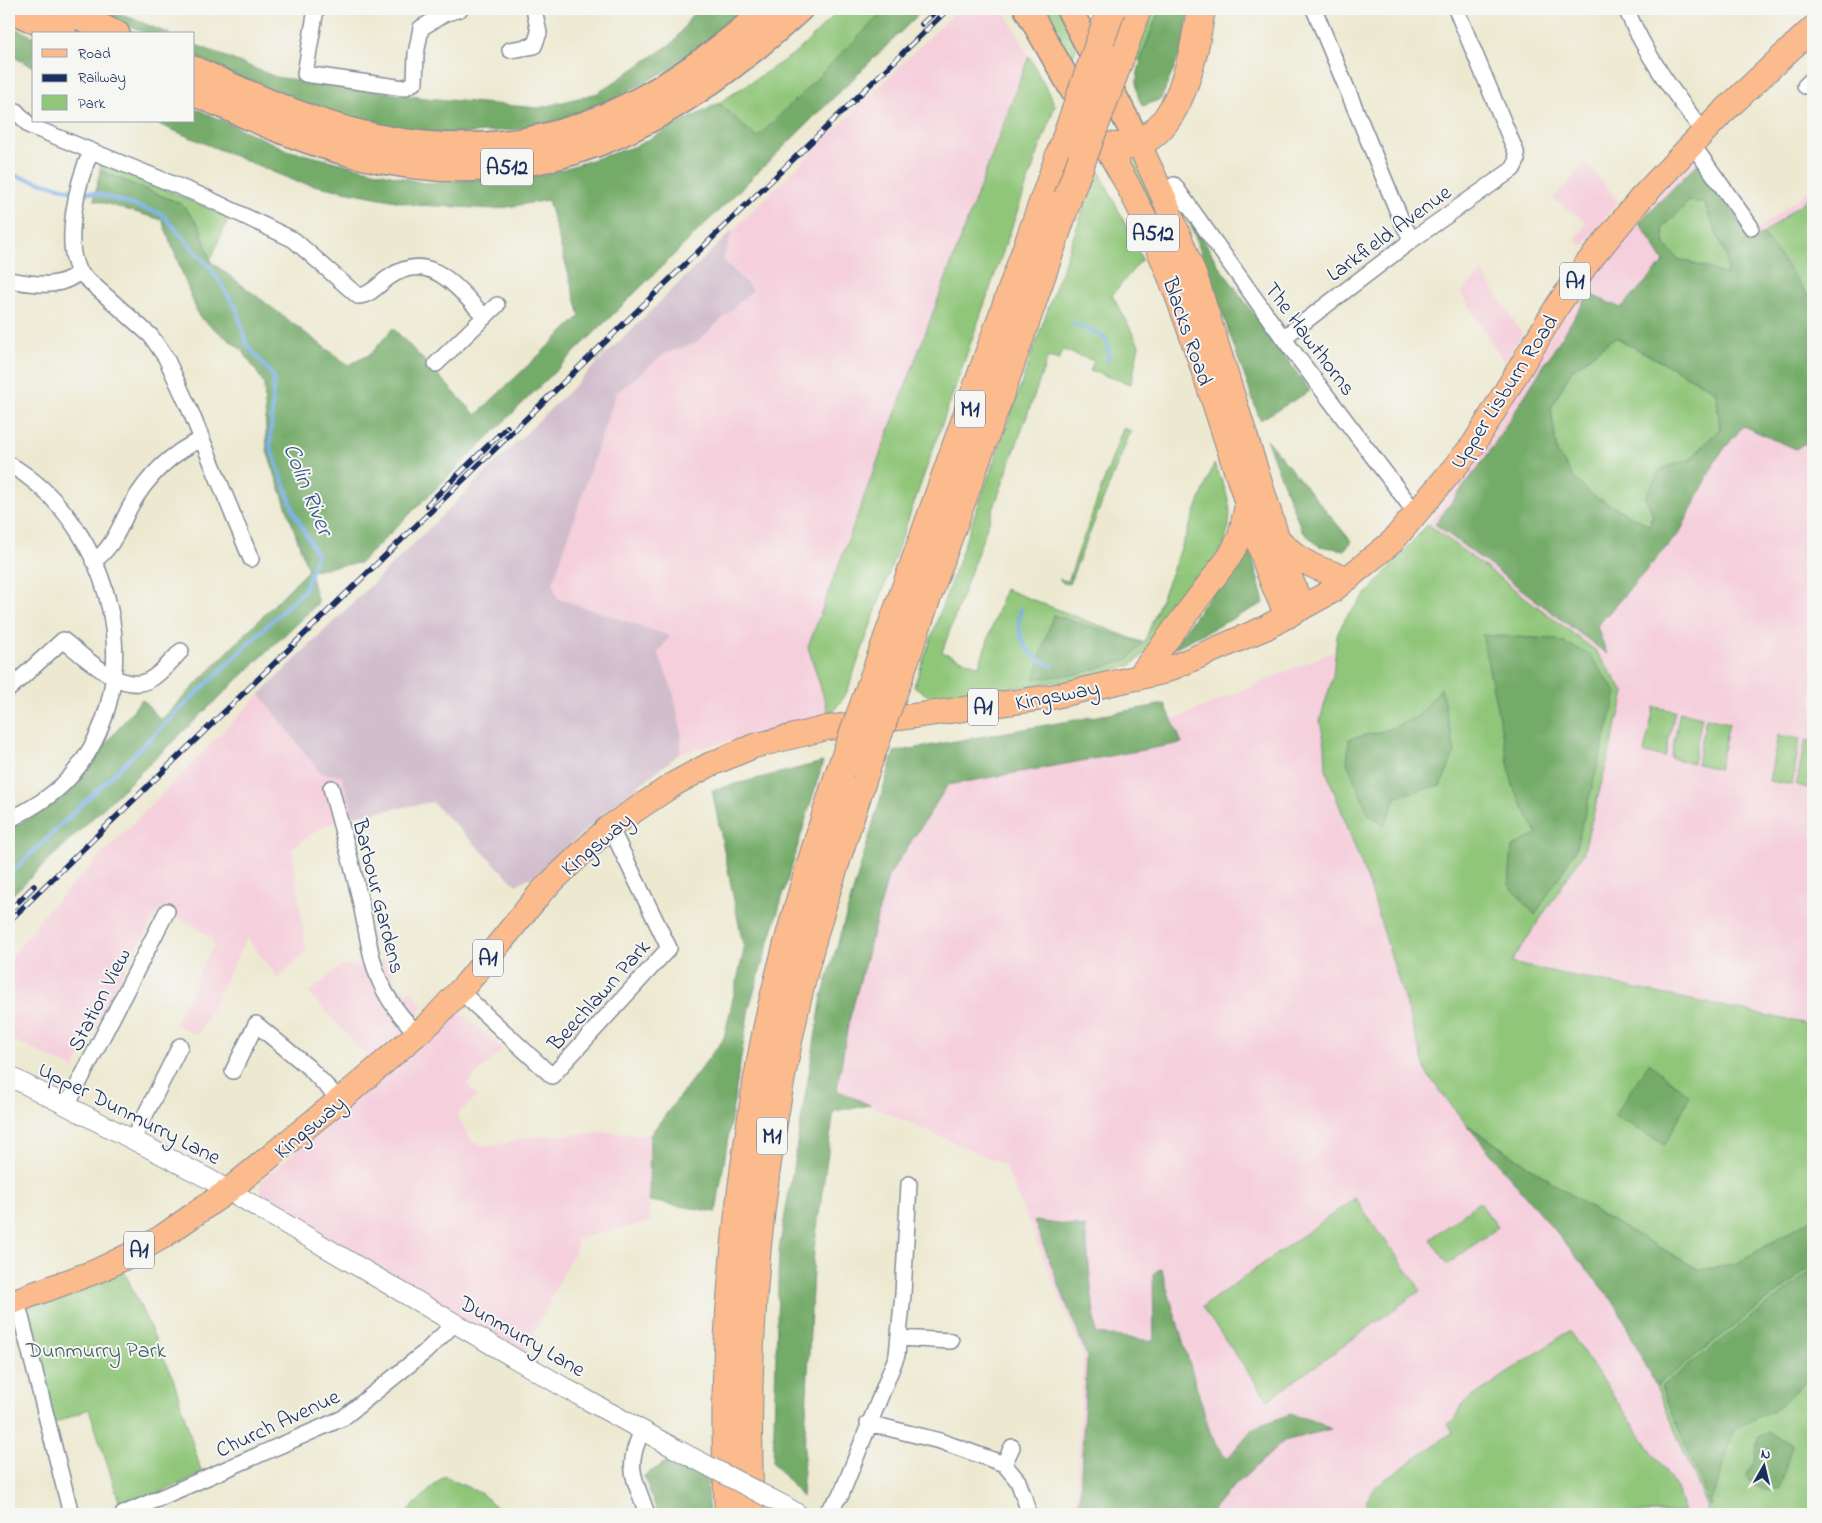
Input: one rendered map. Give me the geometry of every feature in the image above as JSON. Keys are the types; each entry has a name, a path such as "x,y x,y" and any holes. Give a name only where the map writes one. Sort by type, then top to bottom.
{"highway":[{"path":"9,9 60,32"},
{"path":"62,9 113,32"},
{"name":"A512","path":"195,69 311,118 361,133 433,146 496,145 528,140 588,125 640,101 696,66 766,9"},
{"name":"A512","path":"195,93 312,143 356,155 432,169 497,168 567,154 628,132 656,117 719,77 800,9"},
{"name":"Blacks Road","path":"1027,9 1106,146"},
{"name":"Blacks Road","path":"1069,9 1139,144"},
{"name":"M1","path":"729,1514 725,1387 728,1312 752,1112 774,995 800,897 840,772 887,676 964,489 1020,341 1068,196 1120,57 1120,9"},
{"name":"M1","path":"750,1514 747,1408 752,1312 760,1217 774,1123 797,999 818,916 866,768 887,676 1065,141 1120,9"},
{"path":"1106,146 1121,148 1139,144 1154,134 1165,122 1182,92 1193,52 1201,9"}],"main road":[{"name":"Upper Lisburn Road","path":"1295,612 1332,591 1392,542 1483,430 1534,344 1586,265 1647,192 1698,138 1813,28"},
{"name":"Blacks Road","path":"1139,144 1164,198 1197,282 1278,538 1295,612"},
{"name":"Blacks Road","path":"1106,146 1124,176 1159,248 1188,324 1273,584 1295,612"},
{"path":"1138,678 1230,556 1240,537 1247,504"},
{"path":"1278,538 1296,557 1310,566 1349,578"},
{"name":"Kingsway","path":"13,1302 96,1271 132,1254 162,1237 229,1190 340,1100 460,991 542,891 608,828 674,784 716,761 754,746 827,728 1051,697 1138,678 1191,661 1295,612"}],"street":[{"path":"316,9 305,74 404,88 415,82 416,54 421,28 444,14 460,9"},
{"path":"510,50 534,46 539,33 534,9"},
{"path":"1314,9 1402,222 1412,240"},
{"name":"Larkfield Avenue","path":"1283,338 1412,240 1513,169 1517,161 1516,152 1456,9"},
{"path":"1626,9 1648,55 1675,96 1750,227"},
{"path":"9,109 16,111 30,126 207,198 282,233 294,240 358,296 368,293 405,268 422,267 437,272 450,281 485,316"},
{"path":"91,152 81,173 75,210 71,244 75,265 79,272 151,336 177,380 251,559"},
{"name":"The Hawthorns","path":"1174,185 1283,338 1408,503 1418,512"},
{"path":"9,280 49,284 65,282 79,272"},
{"path":"436,364 497,305"},
{"path":"93,561 110,545 131,506 159,468 176,453 202,439"},
{"path":"9,464 38,487 58,507 75,529 93,561 112,609 115,644 114,677 105,713 94,737 71,776 38,805 9,820"},
{"path":"9,689 63,640 114,677 129,684 148,681 180,651"},
{"name":"Barbour Gardens","path":"331,788 359,895 376,976 388,999 417,1032"},
{"name":"Beechlawn Park","path":"460,991 552,1076 669,948 616,839 608,828"},
{"name":"Station View","path":"67,1106 166,911"},
{"path":"232,1071 256,1024 308,1067 340,1100"},
{"path":"133,1139 180,1046"},
{"name":"Upper Dunmurry Lane","path":"9,1076 229,1190"},
{"path":"825,1514 841,1495 868,1423 897,1356 903,1294 909,1184"},
{"name":"Dunmurry Lane","path":"229,1190 642,1431 791,1510"},
{"path":"13,1302 71,1514"},
{"name":"Church Avenue","path":"123,1514 343,1418 425,1352 455,1323"},
{"path":"899,1338 951,1342"},
{"path":"868,1423 940,1441 1004,1464 1018,1481 1027,1506 1025,1514"},
{"path":"642,1431 634,1449 631,1466 647,1514"},
{"path":"1004,1464 1012,1448"}],"shaded area":[{"path":"958,9 1004,9 1029,56 808,647 830,717 680,753 682,735 673,691 658,653 670,636 557,598 553,583 616,393 666,353 696,343 753,290 723,260 733,230"},
{"path":"1697,154 1753,233 1813,187 1813,1025 1511,963 1583,854 1595,650 1428,524 1480,453 1562,317 1640,212"},
{"path":"1586,163 1618,201 1583,246 1575,240 1587,222 1553,199"},
{"path":"733,230 723,260 753,290 696,343 666,353 616,393 553,583 557,598 670,636 658,653 673,691 682,735 680,753 593,822 547,868 516,885 432,802 354,816 341,775 321,774 260,694"},
{"path":"1482,272 1522,334 1504,362 1461,293"},
{"path":"1334,651 1333,676 1320,720 1325,745 1326,770 1371,890 1427,1074 1616,1305 1656,1386 1708,1508 1705,1514 1075,1514 1083,1355 1005,1165 837,1091 848,1025 888,876 928,756 1180,717"},
{"path":"260,694 321,774 341,775 354,816 325,825 292,848 306,951 278,979 247,937 198,1035 175,1024 213,946 212,939 195,926 160,908 130,959 74,1069 13,1040 9,1049 9,960 45,913"},
{"path":"389,960 395,982 407,992 410,990 423,1006 402,1034 373,1063 309,993 341,966"},
{"path":"455,1008 503,1049 467,1084 477,1096 457,1115 472,1142 487,1147 523,1138 606,1132 650,1135 649,1222 576,1239 577,1246 523,1355 263,1204 260,1181 351,1107 350,1103"}],"green space":[{"path":"94,9 109,9 165,32 143,32"},
{"path":"696,9 744,9 677,65 586,114 521,129 447,135 357,123 242,79 195,56 195,44 276,77 425,98 539,108 598,93 675,41"},
{"path":"840,9 886,9 757,138 719,103 797,52"},
{"path":"886,9 924,9 360,563 309,570 318,603 9,898 9,829 41,812 65,795 142,699 161,720 308,570 267,451 264,383 242,350 199,317 162,220 94,200 100,171 182,204 200,227 210,261 348,365 371,354 393,328 476,415 580,316 548,200 496,209 417,205 297,182 153,122 195,122 195,108 290,151 424,183 544,175 636,146 719,103 757,138"},
{"path":"1037,9 1060,9 1078,44 1069,69"},
{"path":"1149,9 1160,9 1141,60 1131,60"},
{"path":"1160,9 1190,9 1183,47 1161,99 1143,106 1138,96 1138,72"},
{"path":"9,25 32,36 32,66 9,55"},
{"path":"1029,56 1055,105 847,692 830,717 808,647"},
{"path":"1137,156 1184,280 1128,159"},
{"path":"101,162 229,217 210,261 200,227 182,204 100,171"},
{"path":"1698,163 1753,239 1763,234 1810,298 1813,296 1813,443 1803,444 1796,449 1743,426 1717,458 1680,532 1597,626 1607,654 1435,524 1486,457 1589,294 1621,308 1664,262 1639,222","holes":["1689,201 1704,203 1726,256 1727,275 1679,259 1665,245 1663,228","1615,337 1716,391 1720,428 1691,459 1661,469 1645,497 1653,515 1650,526 1592,495 1574,478 1557,452 1551,408 1571,371"]},
{"path":"1098,168 1142,259 1112,295 1139,345 1131,384 1090,371 1094,361 1063,350 1059,360 1048,357 942,652 979,666 1005,589 1144,643 1214,464 1224,486 1229,504 1230,514 1227,535 1223,547 1142,656 1131,665 1079,679 931,698 914,686"},
{"path":"1808,198 1813,204 1813,296 1811,299 1763,234"},
{"path":"1689,200 1704,203 1726,256 1728,275 1679,259 1665,245 1663,228"},
{"path":"1185,208 1217,263 1310,391 1260,420"},
{"path":"1615,337 1716,391 1720,428 1691,459 1661,469 1650,526 1592,495 1574,478 1557,452 1551,408 1571,371"},
{"path":"1123,428 1131,431 1069,584 1063,583 1059,579 1068,581"},
{"path":"1266,439 1352,542 1344,550 1319,546 1302,531"},
{"path":"1428,524 1595,650 1625,693 1583,854 1511,963 1813,1025 1813,1218 1736,1264 1700,1270 1601,1215 1466,1124 1427,1074 1371,890 1326,770 1325,745 1320,720 1333,676 1337,635 1346,617"},
{"path":"1248,540 1264,603 1172,649"},
{"path":"1053,615 1142,643 1129,659 1079,674 1034,679"},
{"path":"1482,635 1554,639 1588,653 1617,693 1575,851 1535,915 1509,885 1512,847 1537,834 1513,787"},
{"path":"1441,688 1455,752 1441,785 1397,796 1384,826 1369,814 1347,763 1349,739 1387,730 1417,717"},
{"path":"1165,704 1182,743 948,785 888,877 848,1025 837,1090 870,1105 834,1111 814,1249 802,1497 773,1463 779,1250 822,997 894,752"},
{"path":"1654,707 1675,711 1665,757 1644,753"},
{"path":"1680,712 1702,717 1693,763 1671,758"},
{"path":"1706,718 1729,723 1719,769 1697,764"},
{"path":"1778,735 1800,739 1792,785 1769,781"},
{"path":"1806,740 1813,742 1813,789 1796,785"},
{"path":"823,762 749,1008 716,1212 649,1201 650,1135 724,1038 744,950 712,790"},
{"path":"1649,1063 1690,1096 1665,1145 1614,1115"},
{"path":"1466,1124 1601,1215 1700,1270 1736,1264 1813,1218 1813,1265 1656,1386 1616,1305"},
{"path":"1355,1198 1421,1290 1268,1400 1202,1307"},
{"path":"1479,1202 1498,1227 1448,1264 1430,1239"},
{"path":"1034,1221 1085,1227 1096,1334 1154,1341 1153,1274 1161,1268 1211,1435 1227,1459 1253,1428 1290,1414 1317,1422 1331,1429 1284,1441 1230,1490 1210,1514 1079,1514 1087,1356"},
{"path":"1813,1265 1813,1514 1705,1514 1708,1508 1656,1386"},
{"path":"1813,1270 1813,1388 1809,1379 1777,1408 1734,1429 1711,1506 1661,1387"},
{"name":"Dunmurry Park","path":"124,1271 173,1378 202,1474 122,1510 89,1409 55,1423 25,1308"},
{"path":"1569,1331 1677,1488 1685,1513 1364,1514 1367,1499 1377,1485 1453,1432 1448,1424 1454,1420 1461,1405"},
{"path":"1769,1432 1792,1444 1780,1488 1769,1490 1752,1485 1747,1474 1754,1461 1758,1437"},
{"path":"671,1459 706,1478 709,1514 658,1514 644,1476"},
{"path":"444,1476 482,1494 504,1514 405,1514"}],"waterway":[{"name":"Colin River","path":"9,174 74,191"},
{"name":"Colin River","path":"9,875 304,590 317,555 295,514 270,446 274,377 247,345 237,310 213,271 162,214 95,193 81,192"},
{"path":"1073,324 1095,332 1105,339 1109,352 1107,361"},
{"path":"1021,609 1019,628 1024,644 1035,657 1052,666"}],"railway":[{"path":"922,24 938,9"},
{"path":"9,921 948,9"},
{"path":"427,505 507,427"},
{"path":"9,911 34,886"}]}
